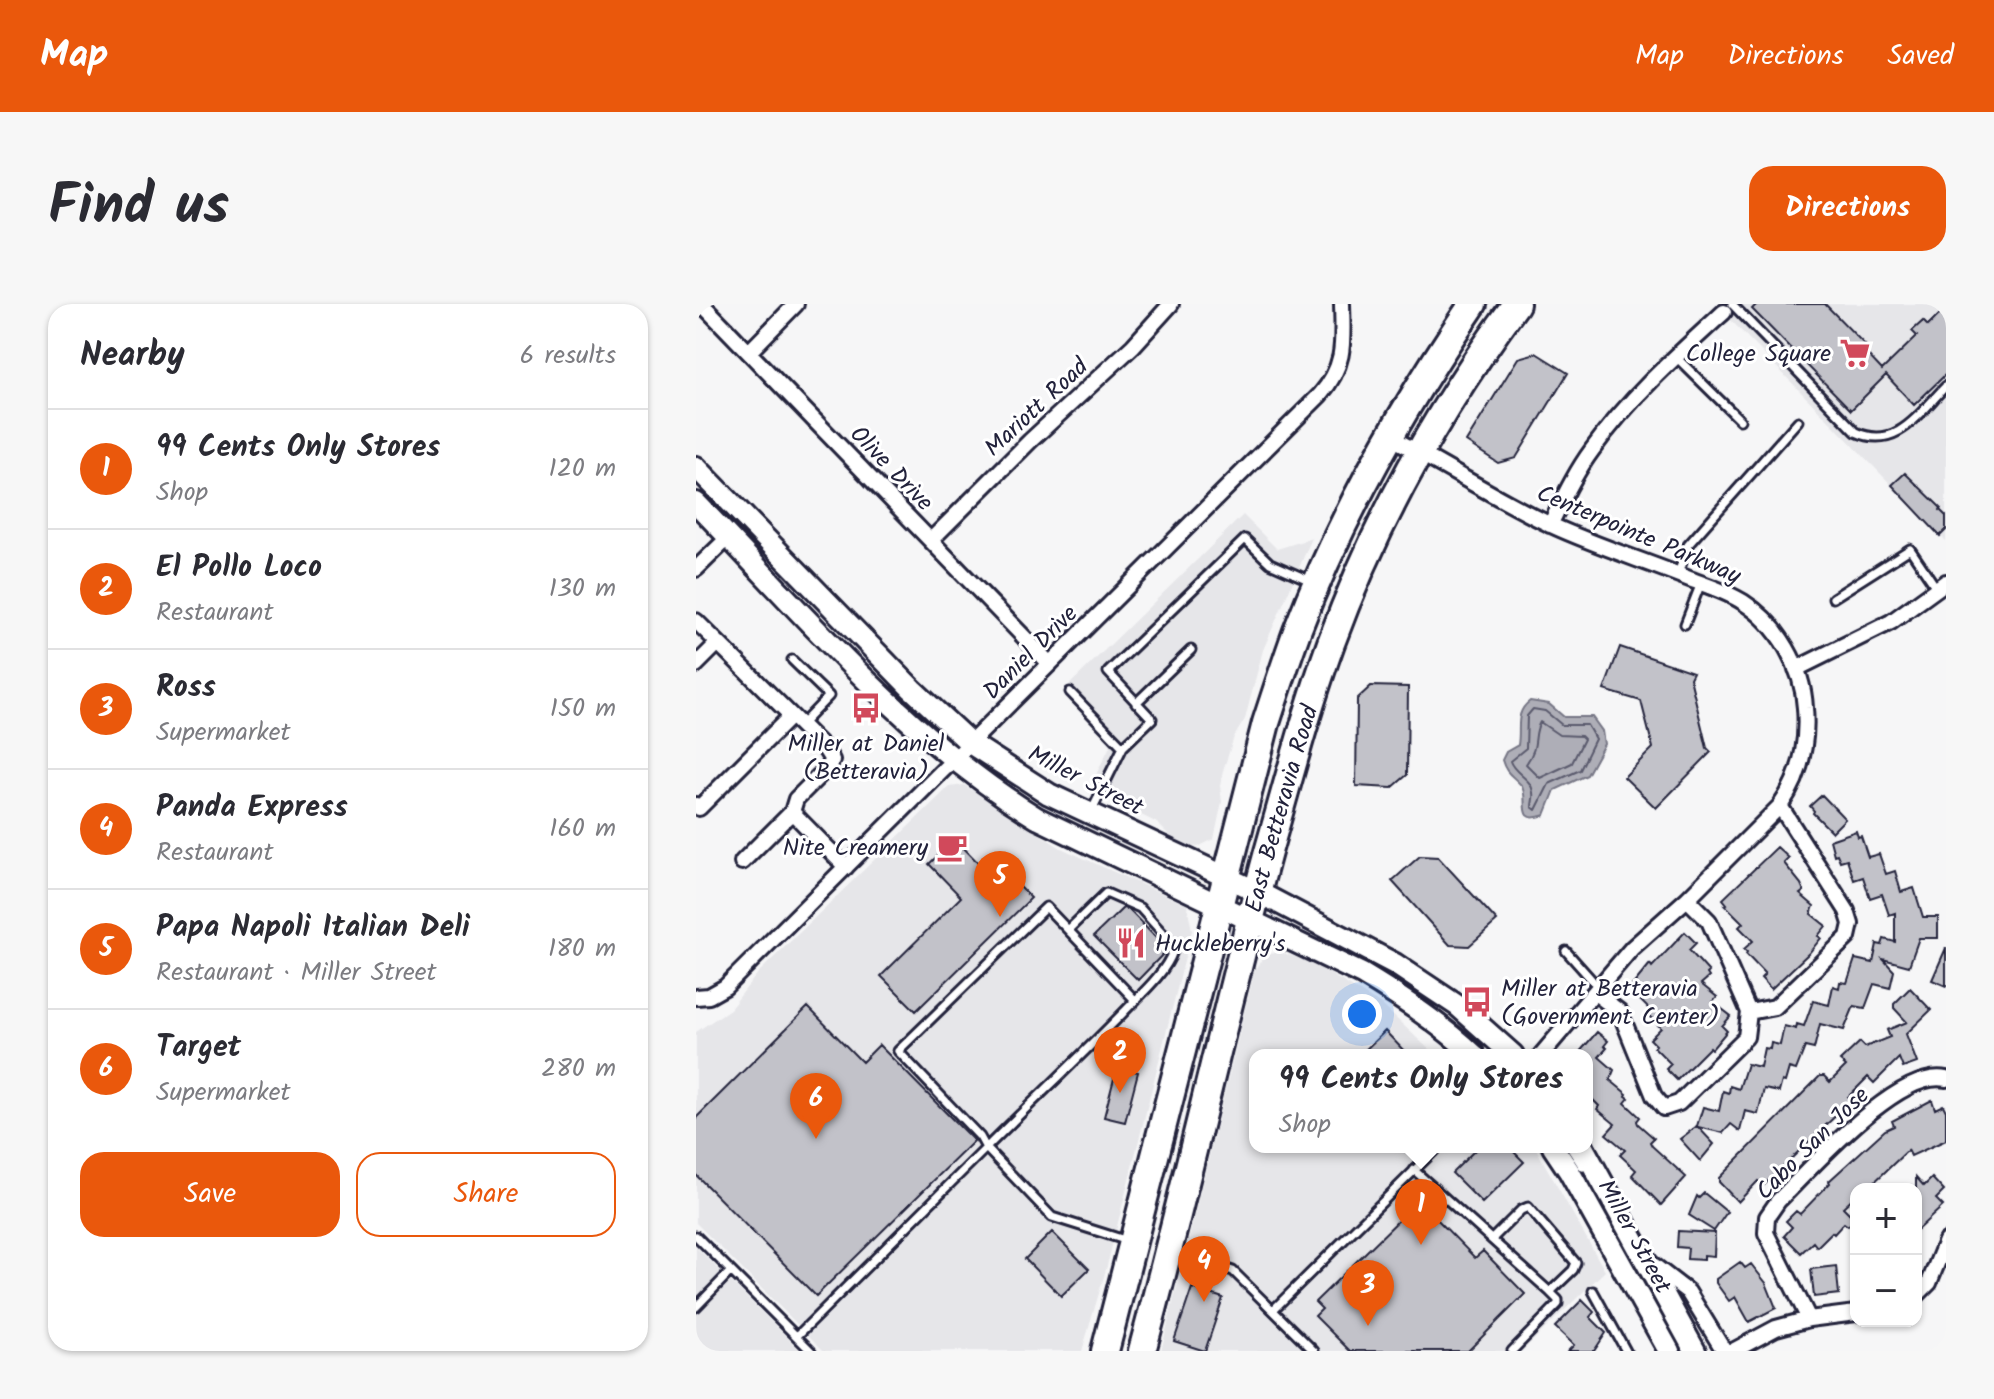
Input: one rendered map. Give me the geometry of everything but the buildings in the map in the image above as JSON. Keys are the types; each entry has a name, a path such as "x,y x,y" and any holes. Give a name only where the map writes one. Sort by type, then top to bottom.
{"highway":[{"name":"East Betteravia Road","path":"1105,1351 1266,723 1298,629 1345,522 1390,437 1473,304"},
{"name":"East Betteravia Road","path":"1142,1351 1258,892 1303,724 1332,641 1373,542 1420,453 1486,345 1516,304"},
{"path":"1133,1242 1168,1250"}],"street":[{"name":"Olive Drive","path":"702,304 1050,664"},
{"path":"749,352 796,304"},
{"name":"Mariott Road","path":"931,540 1030,441 1133,346 1171,304"},
{"name":"Daniel Drive","path":"698,1000 725,987 1333,381 1340,366 1343,344 1342,304"},
{"path":"1550,525 1590,452 1634,399 1728,308"},
{"name":"Centerpointe Parkway","path":"1390,437 1550,525 1743,602 1766,621 1783,643 1796,669 1805,700 1807,729 1801,765 1791,790 1780,806 1687,899 1632,948 1546,1049"},
{"name":"Miller Street","path":"696,467 912,689 970,743 1049,794 1258,892 1409,972 1458,1006 1506,1049"},
{"path":"696,503 897,711 998,794 1037,818 1362,974 1412,1005 1468,1049"},
{"path":"696,569 729,537"},
{"path":"1796,669 1891,622 1942,585"},
{"path":"696,621 832,760 796,799 792,812 742,862"},
{"path":"696,665 718,643"},
{"path":"696,805 699,808 796,720"},
{"path":"1749,1012 1775,1007 1848,937 1851,928 1847,911 1780,806"},
{"path":"792,812 846,867"},
{"path":"1597,990 1620,1012 1654,1096 1664,1108 1679,1103 1746,1037 1749,1012 1709,921 1687,899"},
{"path":"1412,1005 1433,1011 1453,1022 1483,1049"},
{"name":"Cabo San Jose","path":"1809,1319 1765,1227 1767,1217 1778,1201 1874,1108 1909,1087 1943,1078"},
{"name":"Miller Street","path":"1557,1153 1669,1351"},
{"name":"Miller Street","path":"1586,1153 1695,1351"},
{"path":"1922,1290 1929,1283 1946,1241"},
{"name":"Miller Street","path":"1644,1257 1688,1292 1724,1351"},
{"path":"1733,1351 1776,1328 1809,1319 1850,1314"}],"lane":[{"path":"1728,308 1856,432 1871,439 1887,438 1900,432 1946,386"},
{"path":"1676,357 1740,420"},
{"path":"1678,574 1688,545 1798,421"},
{"path":"1090,814 1123,747 1152,719 1108,672 1245,539 1270,563 1318,583"},
{"path":"1833,598 1910,549 1942,585"},
{"path":"1685,624 1701,583"},
{"path":"1136,703 1191,650"},
{"path":"792,660 829,696 796,720"},
{"path":"1070,692 1123,747"},
{"path":"797,1336 1149,986 1168,961 1173,947 1134,903 1106,893 1068,930"},
{"path":"1133,1242 1052,1217 898,1051 1046,907 1135,1000"},
{"path":"1566,951 1597,990"},
{"path":"1274,1309 1432,1153"},
{"name":"Miller Street","path":"1574,1153 1589,1178 1623,1219"},
{"path":"1414,1170 1558,1300 1558,1304 1512,1351"},
{"path":"1492,1239 1521,1210 1528,1207 1534,1211 1576,1263 1573,1270 1550,1292"},
{"path":"696,1236 811,1351"},
{"path":"1168,1250 1233,1271 1314,1351"},
{"path":"696,1307 731,1271"},
{"path":"1593,1291 1626,1351"}],"shaded area":[{"name":"College Square","path":"1715,304 1946,304 1946,541 1877,470"},
{"path":"1243,515 1277,549 1312,538 1263,650 1245,719 1234,737 1220,786 1222,802 1214,839 1198,847 1191,846 1170,836 1157,823 1089,789 1111,744 1062,692"},
{"path":"964,785 1061,848 1187,905 1192,930 1107,1266 1082,1351 824,1351 696,1223 696,1032 730,1009 758,973 949,787"},
{"path":"1280,952 1312,963 1383,1006 1429,1049 1249,1049 1249,1153 1538,1153 1605,1271 1522,1351 1161,1351 1255,969 1265,955"},
{"path":"696,1247 801,1351 696,1351"}],"water":[{"path":"1530,701 1549,704 1564,717 1592,717 1602,731 1604,744 1587,775 1555,790 1545,815 1535,817 1526,814 1524,790 1507,771 1502,760 1506,752 1518,745 1520,715"}],"place":[{"name":"College Square","path":"1855,353"},
{"name":"Miller at Daniel (Betteravia)","path":"866,708"},
{"name":"Nite Creamery","path":"952,847"},
{"name":"Papa Napoli Italian Deli","path":"1000,917"},
{"name":"Huckleberry's","path":"1131,943"},
{"name":"Miller at Betteravia (Government Center)","path":"1477,1002"},
{"name":"El Pollo Loco","path":"1120,1093"},
{"name":"Target","path":"816,1139"},
{"name":"99 Cents Only Stores","path":"1421,1245"},
{"name":"Panda Express","path":"1204,1302"},
{"name":"Ross","path":"1368,1326"}]}
